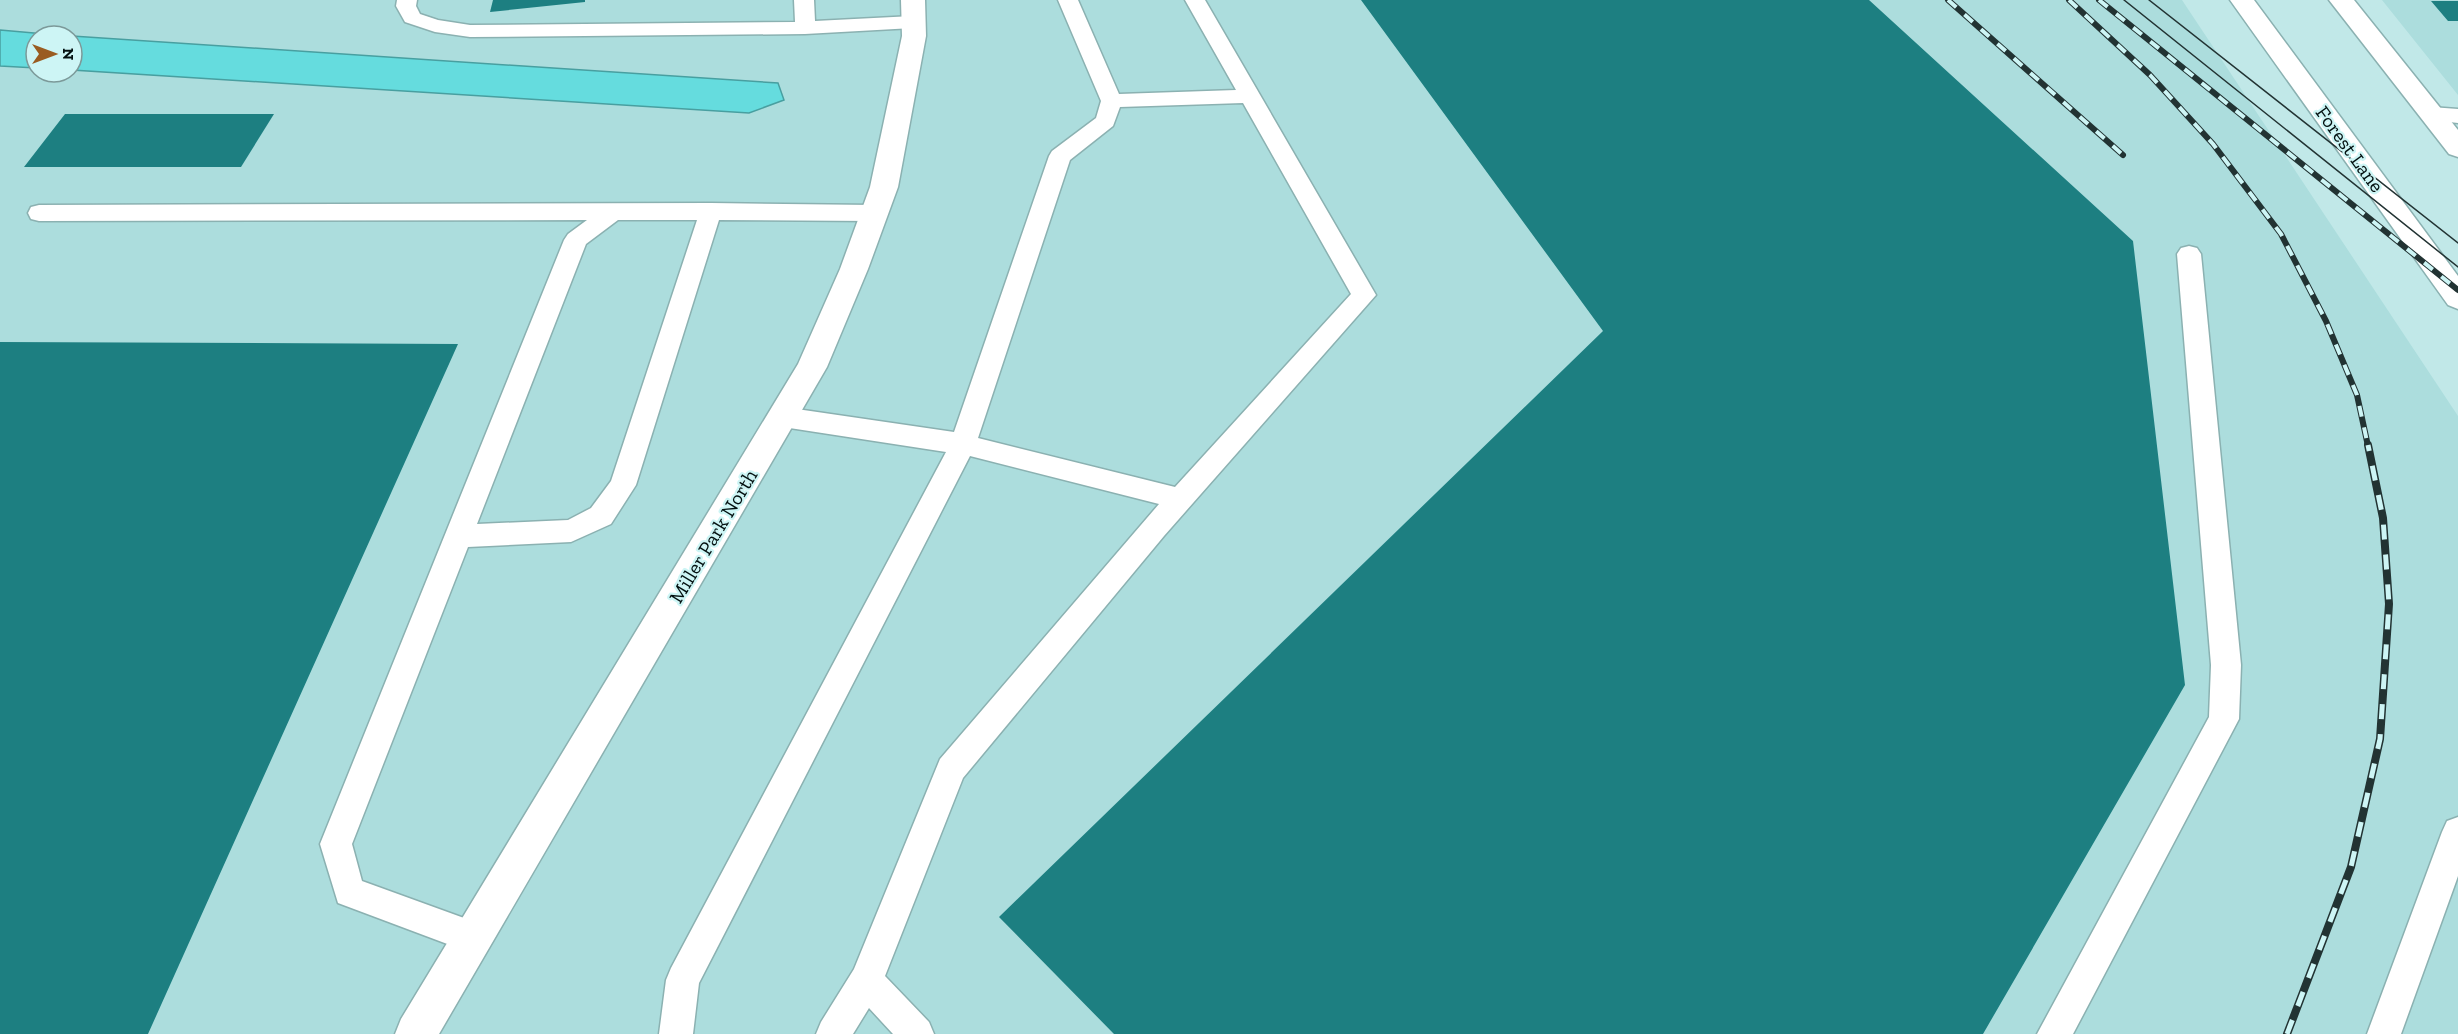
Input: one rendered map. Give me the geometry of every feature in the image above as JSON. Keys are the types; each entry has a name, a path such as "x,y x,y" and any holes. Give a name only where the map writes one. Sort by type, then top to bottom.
{"street":[{"name":"Forest Lane","path":"2242,0 2458,298"},
{"path":"2341,0 2458,148"},
{"name":"Miller Park North","path":"416,1034 812,367 854,268 886,176 914,36 913,11"}],"lane":[{"path":"407,0 406,6 412,18 435,26 470,31 805,28 913,11"},
{"path":"804,0 805,28"},
{"path":"676,1034 682,980 963,444 1060,156 1105,121 1112,101 1068,0"},
{"path":"833,1034 866,981 951,769 1179,499 1364,295 1195,0"},
{"path":"1112,101 1250,96"},
{"path":"2431,114 2458,116"},
{"path":"39,213 711,211 874,213"},
{"path":"458,536 571,531 601,516 623,485 711,211"},
{"path":"474,938 349,892 336,844 576,240 613,212"},
{"path":"2054,1034 2224,719 2226,666 2189,254"},
{"path":"783,417 963,444 1179,499"},
{"path":"2384,1034 2458,832"},
{"path":"866,981 917,1034"}],"shaded area":[{"path":"0,0 2182,0 2458,416 2458,1034 0,1034"},
{"path":"2382,0 2458,0 2458,95"}],"water":[{"path":"0,30 24,32 24,67 0,66"},
{"path":"84,37 778,83 784,100 749,113 84,71"}],"building":[{"path":"493,0 585,0 585,2 490,12"},
{"path":"1361,0 1869,0 2133,241 2185,685 1983,1034 1114,1034 999,917 1603,331"},
{"path":"2431,1 2458,1 2458,21 2448,21"},
{"path":"65,114 274,114 241,167 24,167"},
{"path":"0,342 458,344 148,1034 0,1034"}],"tram line":[{"path":"2124,0 2458,267"},
{"path":"2149,0 2458,243"}],"railway":[{"path":"1948,0 2123,155"},
{"path":"2069,0 2150,75 2213,144 2281,234 2326,321 2357,395 2368,446"},
{"path":"2099,0 2458,290"},
{"path":"2287,1034 2351,867 2380,739 2389,604 2383,518 2368,445"}]}
